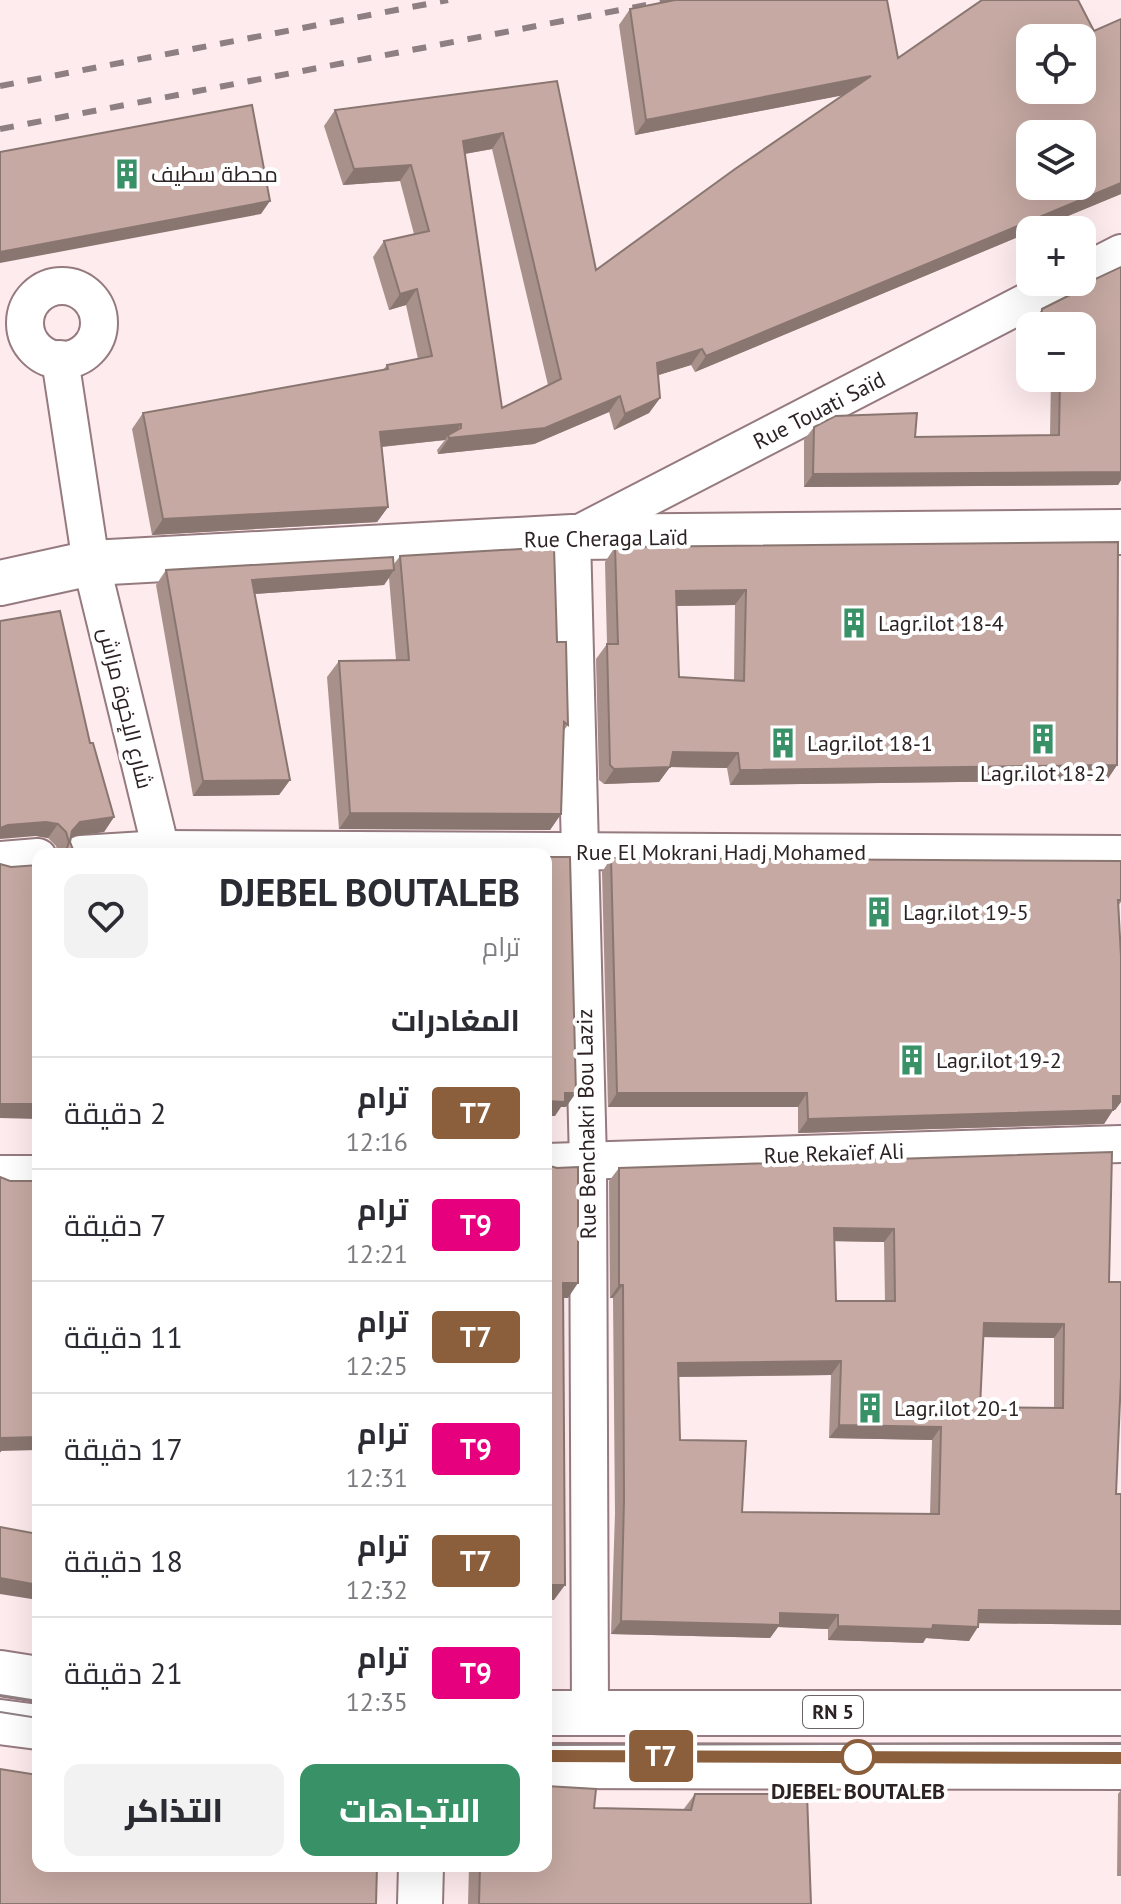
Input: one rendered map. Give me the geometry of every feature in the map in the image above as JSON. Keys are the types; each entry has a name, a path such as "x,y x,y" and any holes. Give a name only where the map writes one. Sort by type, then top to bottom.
{"main road":[{"name":"Rue Cheraga Laïd","path":"0,583 91,563 572,537 1121,532"},
{"path":"0,1673 32,1678"},
{"name":"RN 5","path":"552,1713 1121,1713"},
{"path":"0,1722 32,1726"},
{"path":"552,1766 1121,1767"},
{"path":"420,1904 421,1872"}],"street":[{"path":"1096,266 1121,253"},
{"name":"Rue Touati Saïd","path":"572,537 1038,296"},
{"name":"شارع الإخوة مزاش","path":"60,359 91,563 160,848"},
{"name":"Rue Benchakri Bou Laziz","path":"572,537 588,1161 590,1711"},
{"name":"Rue El Mokrani Hadj Mohamed","path":"552,851 1121,854"},
{"path":"0,860 32,857"},
{"name":"Rue Rekaïef Ali","path":"552,1162 1121,1144"},
{"path":"0,1174 32,1174"}],"building":[{"path":"675,0 887,0 898,58 982,0 1078,0 1090,24 1016,24 1016,104 1096,104 1096,30 1121,19 1121,183 1096,193 1096,120 1016,120 1016,200 1080,200 1042,216 1016,216 1016,227 706,356 702,349 657,363 660,398 625,414 620,396 545,428 449,438 448,435 461,428 461,424 380,432 388,507 163,519 143,413 388,369 387,365 432,356 417,289 400,294 384,241 429,231 411,165 354,169 335,110 557,81 596,270 735,169 871,76 646,120 630,9","holes":["503,133 561,379 502,408 463,141"]},
{"name":"محطة سطيف","path":"252,105 270,201 0,252 0,152"},
{"path":"1121,267 1121,472 813,474 814,427 835,416 917,413 915,437 1059,435 1060,392 1096,392 1096,312 1042,312 1042,309 1068,296 1096,296 1096,279"},
{"path":"1118,542 1117,765 740,770 738,753 673,752 670,767 614,769 610,765 607,644 618,644 615,547","holes":["746,590 744,681 679,677 676,591"]},
{"path":"554,547 557,642 566,642 568,725 564,722 561,814 350,813 339,661 409,660 400,556"},
{"path":"393,557 394,570 252,580 290,780 203,781 166,570"},
{"path":"60,611 90,743 93,743 114,817 80,822 72,831 72,848 67,848 66,832 58,824 46,822 0,828 0,621"},
{"path":"552,857 570,857 576,1093 565,1093 565,1102 552,1101"},
{"path":"611,858 1121,861 1121,900 1118,900 1121,1096 1113,1096 1113,1110 808,1119 807,1093 617,1093"},
{"path":"0,864 11,867 32,865 32,1104 0,1104"},
{"path":"1112,1152 1109,1282 1121,1282 1116,1494 1121,1494 1121,1611 979,1610 978,1627 933,1625 932,1629 838,1626 838,1615 780,1613 780,1625 621,1621 624,1500 619,1168","holes":["834,1228 894,1229 895,1301 836,1301","984,1323 1064,1324 1063,1408 980,1407","841,1361 839,1425 941,1427 939,1514 742,1512 746,1441 680,1440 678,1363"]},
{"path":"552,1167 578,1167 578,1283 563,1283 565,1585 552,1585"},
{"path":"0,1177 10,1181 32,1181 32,1437 2,1438 0,1452"},
{"path":"0,1527 32,1533 32,1584 0,1578"},
{"path":"0,1769 32,1774 32,1872 377,1872 376,1904 0,1904"},
{"path":"552,1786 596,1789 594,1808 691,1810 695,1794 807,1794 811,1904 479,1904 480,1872 552,1872"}],"tram line":[{"path":"0,1695 32,1700"},
{"path":"0,1712 32,1717"},
{"path":"552,1745 1121,1743"},
{"name":"T7","path":"552,1756 1121,1758"},
{"path":"865,1757 1121,1758"}],"railway":[{"path":"0,86 448,0"},
{"path":"0,129 672,0"}],"place":[{"name":"محطة سطيف","path":"127,174"},
{"name":"Lagr.ilot 18-4","path":"854,623"},
{"name":"Lagr.ilot 18-2","path":"1043,739"},
{"name":"Lagr.ilot 18-1","path":"783,743"},
{"name":"Lagr.ilot 19-5","path":"879,912"},
{"name":"Lagr.ilot 19-2","path":"912,1060"},
{"name":"Lagr.ilot 20-1","path":"870,1408"},
{"name":"DJEBEL BOUTALEB","path":"858,1757"}]}
